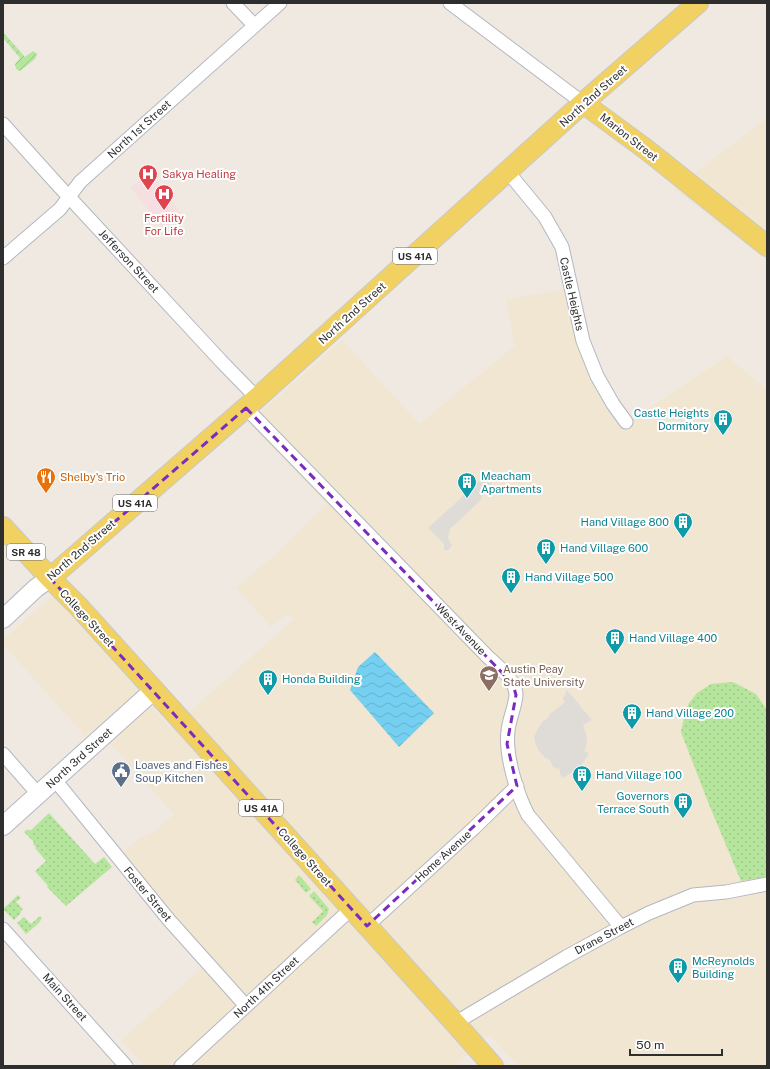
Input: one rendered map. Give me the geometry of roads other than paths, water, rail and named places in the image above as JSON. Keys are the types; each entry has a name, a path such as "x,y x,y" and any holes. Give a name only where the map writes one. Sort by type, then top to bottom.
{"main road":[{"name":"North 2nd Street","path":"3,619 36,588 50,578 252,403 583,103 698,3"},
{"name":"Marion Street","path":"583,103 647,150 767,246"},
{"name":"College Street","path":"3,527 78,606 352,908 492,1066"},
{"name":"North 3rd Street","path":"3,826 154,690"}],"street":[{"path":"233,3 254,26"},
{"name":"North 1st Street","path":"3,258 60,209 80,182 280,3"},
{"name":"Marion Street","path":"450,3 583,103"},
{"name":"Jefferson Street","path":"3,124 221,361 252,403"},
{"name":"Castle Heights","path":"508,172 545,217 562,247 583,342 596,376 626,422"},
{"name":"West Avenue","path":"252,403 513,684 516,691 516,696 508,730 507,744 509,758 521,801 528,815 621,926"},
{"path":"3,754 38,794"},
{"name":"Foster Street","path":"55,780 165,915 246,1006"},
{"name":"Home Avenue","path":"368,926 517,786"},
{"name":"Drane Street","path":"455,1023 621,926 693,895 733,891 767,884"},
{"name":"North 4th Street","path":"181,1066 352,908"},
{"name":"Main Street","path":"3,929 126,1066"}],"water":[{"path":"375,652 434,713 399,747 350,690 358,667"}],"place":[{"name":"Sakya Healing","path":"148,191"},
{"name":"Fertility For Life","path":"164,211"},
{"name":"Castle Heights Dormitory","path":"723,436"},
{"name":"Shelby's Trio","path":"46,494"},
{"name":"Meacham Apartments","path":"467,499"},
{"name":"Hand Village 800","path":"683,539"},
{"name":"Hand Village 600","path":"546,565"},
{"name":"Hand Village 500","path":"511,594"},
{"name":"Hand Village 400","path":"615,655"},
{"name":"Austin Peay State University","path":"489,692"},
{"name":"Honda Building","path":"268,696"},
{"name":"Hand Village 200","path":"632,730"},
{"name":"Loaves and Fishes Soup Kitchen","path":"121,788"},
{"name":"Hand Village 100","path":"582,792"},
{"name":"Governors Terrace South","path":"683,819"},
{"name":"McReynolds Building","path":"678,984"}]}
